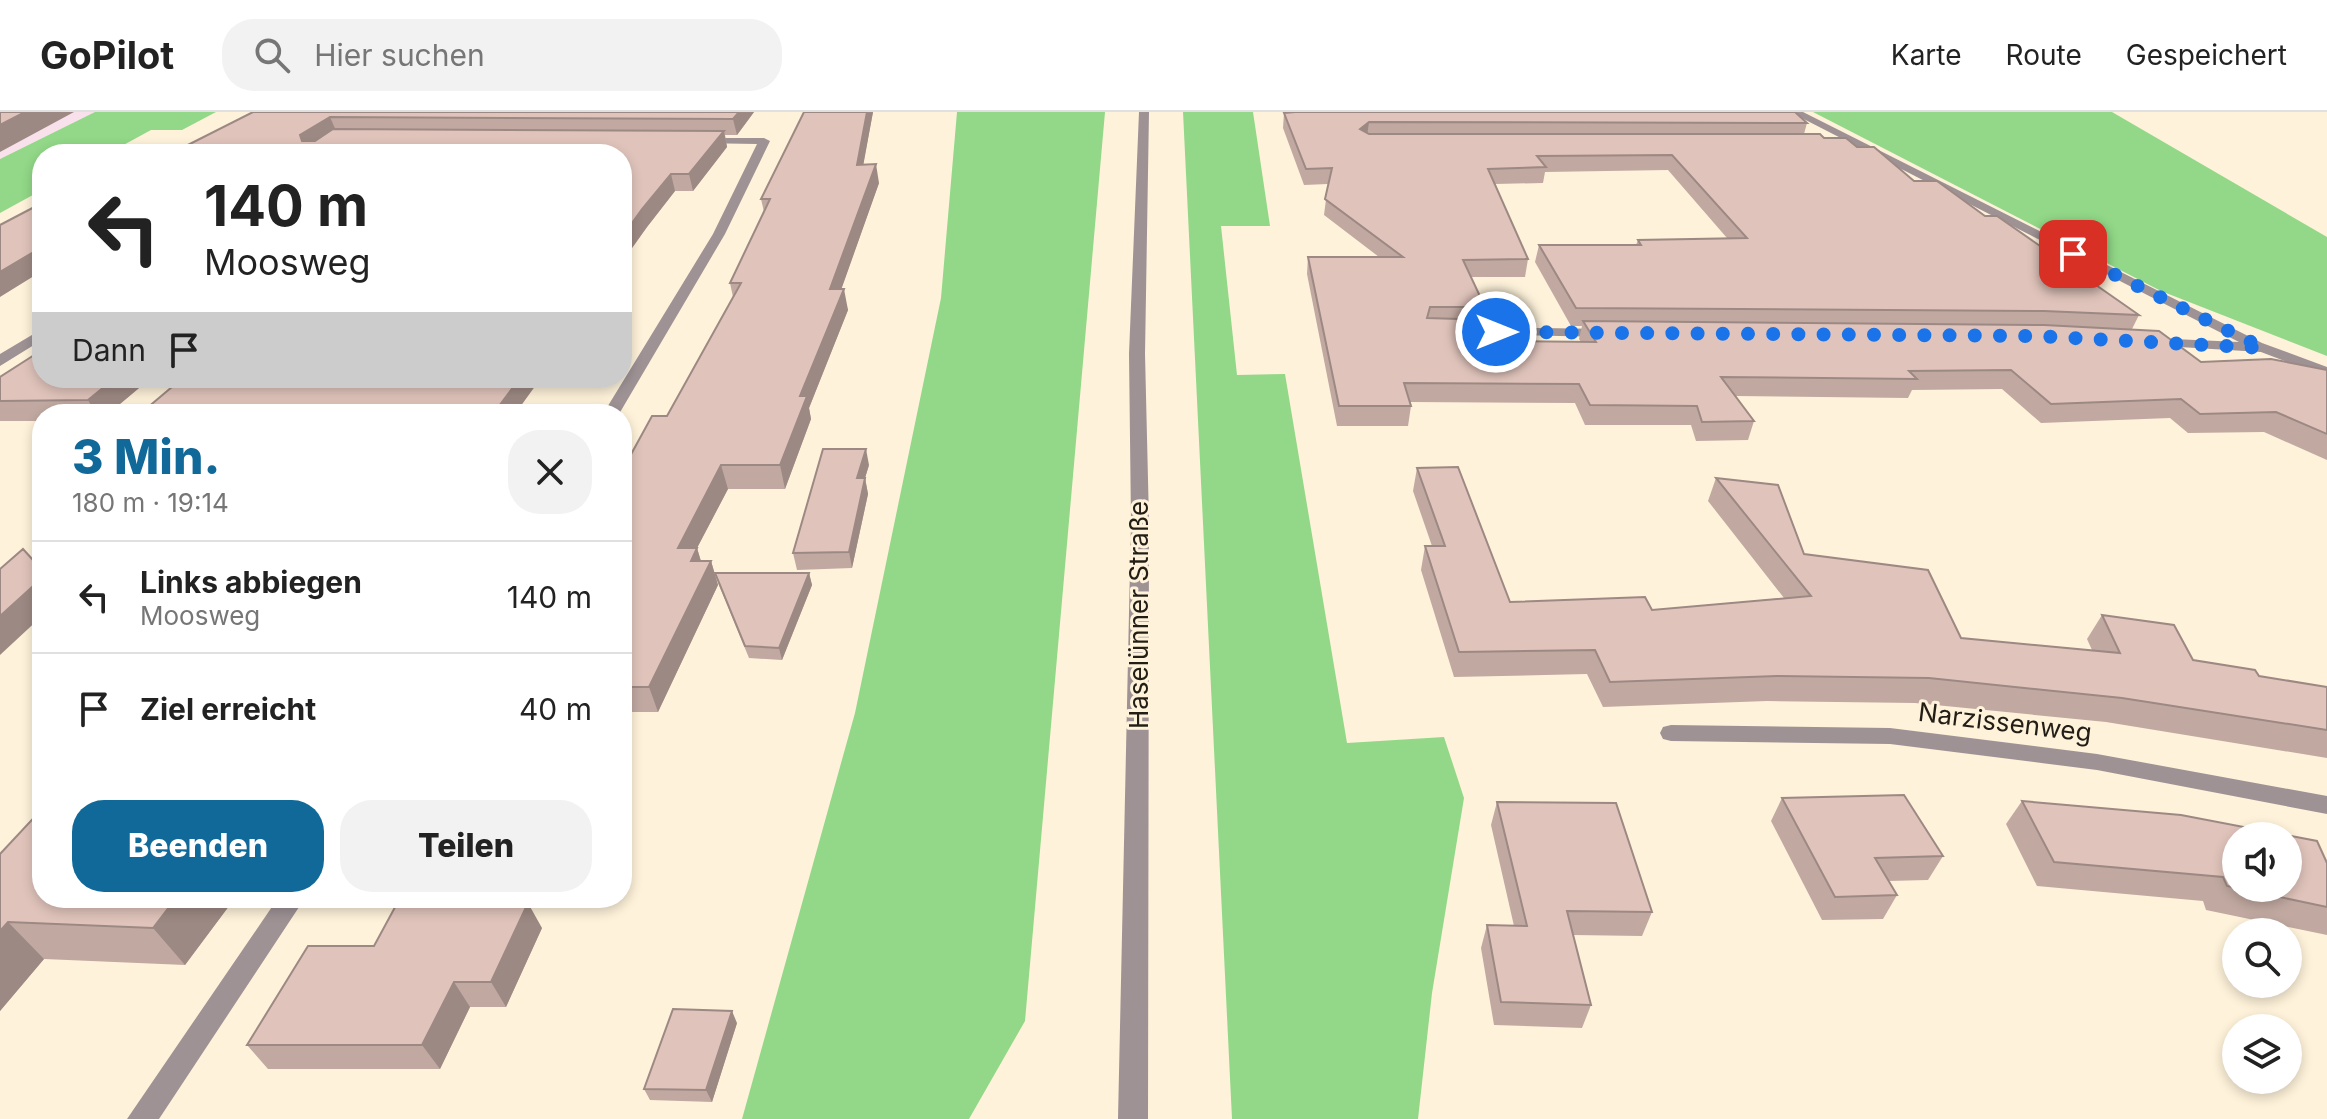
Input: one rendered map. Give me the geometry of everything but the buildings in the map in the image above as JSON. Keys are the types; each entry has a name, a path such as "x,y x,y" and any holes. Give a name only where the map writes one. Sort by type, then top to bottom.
{"street":[{"name":"Haselünner Straße","path":"1133,1119 1140,521 1137,354 1144,112"},
{"path":"1795,112 2263,348 2327,372"},
{"path":"632,379 719,234 764,141 684,141"},
{"path":"1823,144 1854,144"},
{"path":"1448,331 1623,333"},
{"path":"0,361 32,340"},
{"path":"2141,342 2263,348"},
{"name":"Narzissenweg","path":"1671,733 1890,736 2097,762 2327,805"},
{"path":"142,1119 285,908"}],"shaded area":[{"path":"0,112 95,112 0,159"}],"green space":[{"path":"95,112 216,112 182,130 151,130 125,144 32,144 32,195 0,213 0,159"},
{"path":"957,112 1105,112 1025,1021 969,1119 742,1119 855,713 941,298"},
{"path":"1183,112 1253,112 1270,226 1221,226 1237,375 1285,374 1347,743 1444,737 1464,798 1432,993 1418,1119 1232,1119"},
{"path":"1813,112 2112,112 2327,237 2327,356 2161,291"}],"route":[{"path":"1496,332 2035,336 2263,348 2073,254"}]}
